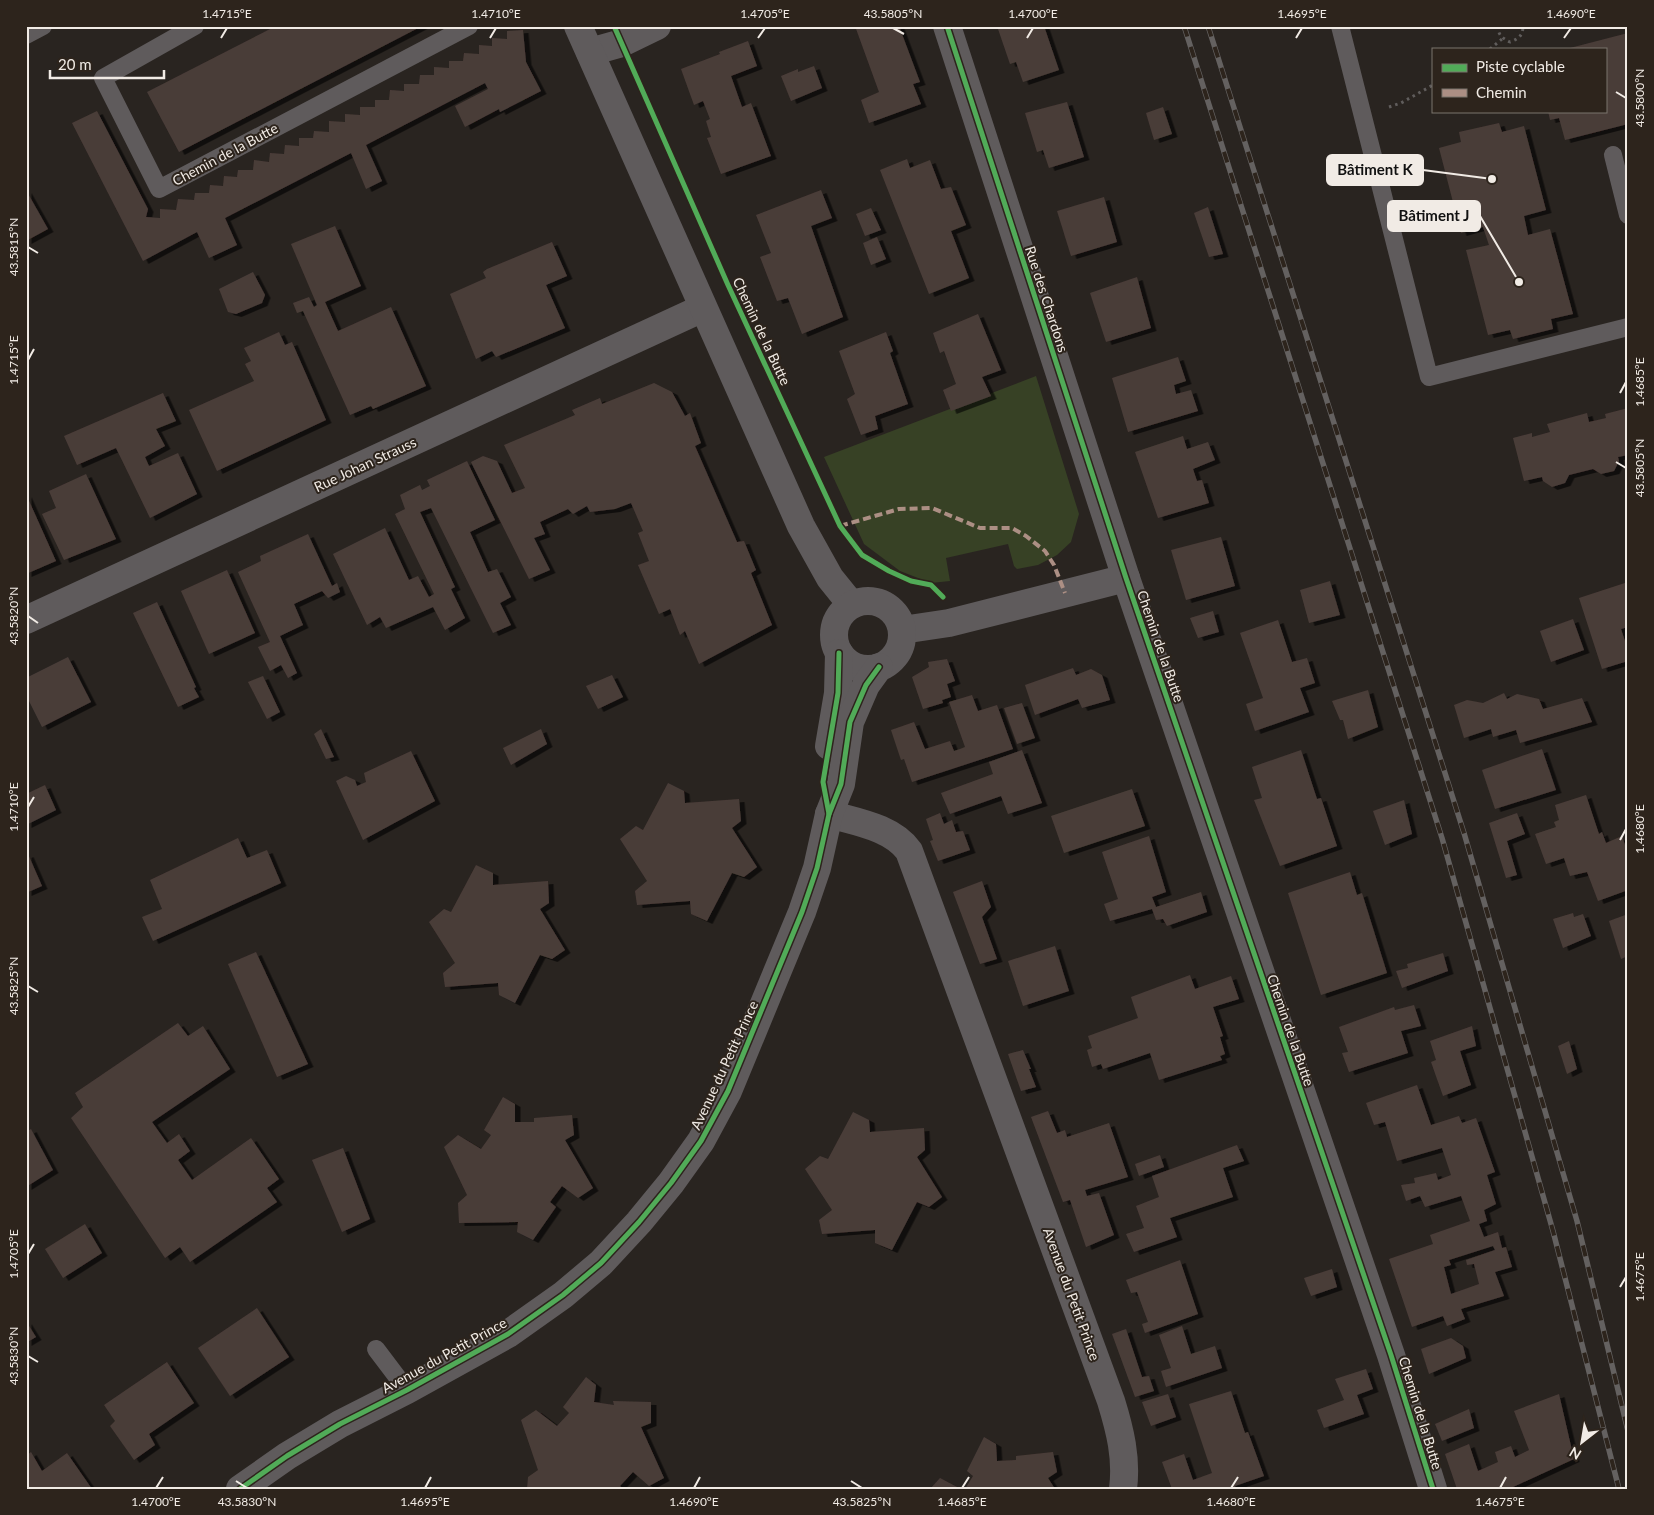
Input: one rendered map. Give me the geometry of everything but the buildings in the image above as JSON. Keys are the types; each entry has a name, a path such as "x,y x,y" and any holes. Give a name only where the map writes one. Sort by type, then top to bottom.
{"street":[{"path":"578,26 801,526 830,578 851,604"},
{"path":"590,52 622,43 656,26"},
{"name":"Rue des Chardons","path":"947,26 1126,578"},
{"name":"Rue Johan Strauss","path":"26,620 703,308"},
{"name":"Chemin de la Butte","path":"902,630 949,623 1126,578 1391,1355 1433,1489"},
{"path":"867,600 883,604 896,614 902,630 901,642 897,652 889,662 879,667 868,669 857,667 847,661 839,653 834,640 834,626 840,614 851,604 867,600"},
{"name":"Avenue du Petit Prince","path":"829,814 823,782 838,693 839,653"},
{"name":"Avenue du Petit Prince","path":"240,1489 287,1456 332,1429 508,1334 563,1295 601,1262 639,1222 671,1183 701,1141 731,1082 802,912 817,868 829,814 841,784 850,722 866,685 879,667"},
{"name":"Avenue du Petit Prince","path":"829,814 888,832 906,846 909,851 1111,1401 1122,1440 1125,1476 1123,1489"}],"lane":[{"path":"26,35 42,26"},
{"name":"Chemin de la Butte","path":"195,26 103,78 159,189 469,26"},
{"path":"1340,26 1429,377 1628,327"},
{"path":"1613,154 1628,215"},
{"path":"376,1349 407,1390"}],"path":[{"path":"1498,26 1498,32 1502,39 1510,42 1518,39 1523,32 1523,26"},
{"path":"1491,48 1502,39"},
{"path":"1362,117 1401,104 1432,86"}],"green space":[{"path":"1036,376 1079,514 1071,542 1057,555 1038,565 1017,569 1014,566 1008,544 946,558 950,581 931,583 900,571 864,544 824,457"}],"railway":[{"path":"1184,26 1442,838 1553,1231 1619,1489"},
{"path":"1208,26 1464,833 1577,1221 1628,1431"}],"marked path":[{"path":"840,526 899,509 932,508 980,528 1012,528 1045,551 1054,565 1065,593"}],"cycle path":[{"path":"614,26 728,285 840,526 862,555 911,581 931,585 943,597"},
{"path":"947,26 1126,578 1391,1355 1433,1489"},
{"path":"829,814 823,782 838,693 839,653"},
{"path":"240,1489 287,1456 340,1424 407,1390 508,1334 563,1295 601,1263 639,1222 671,1183 701,1141 728,1091 802,912 817,868 829,814 841,784 850,722 866,685 879,667"}],"place":[{"name":"Bâtiment K","path":"1492,179"},
{"name":"Bâtiment J","path":"1519,282"}]}
